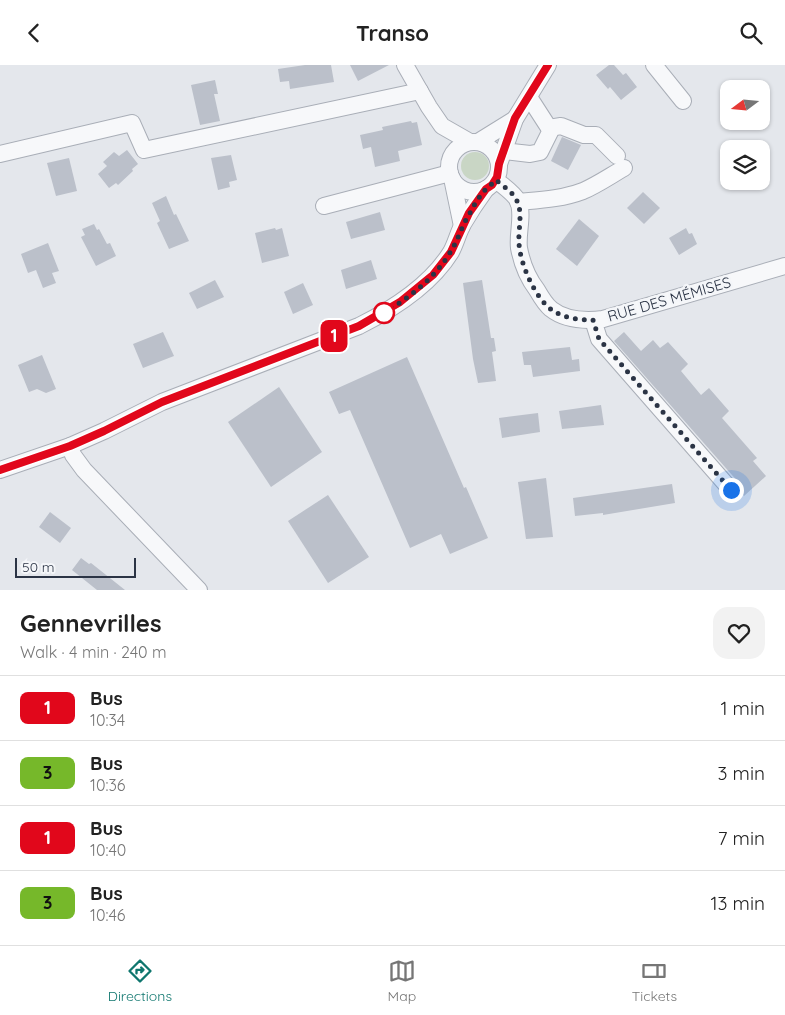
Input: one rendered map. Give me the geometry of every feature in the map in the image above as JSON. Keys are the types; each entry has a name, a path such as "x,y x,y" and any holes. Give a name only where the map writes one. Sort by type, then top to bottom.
{"street":[{"path":"405,65 442,126 462,226"},
{"path":"0,470 70,446 162,402 374,319 400,302 433,275 451,252 462,226 496,171 515,119 548,65"},
{"path":"654,65 683,101"},
{"path":"0,154 132,123 144,150 420,91"},
{"path":"515,119 474,142 464,144 456,150 451,171 456,184 465,190 476,191 496,171 530,154 540,152 550,132 529,97"},
{"path":"442,126 474,142 487,145 492,149 496,155 496,171 518,202 554,199 573,195 592,187 620,162 596,135 584,135 561,126 549,128"},
{"path":"324,206 451,171"},
{"name":"RUE DES MÉMISES","path":"518,202 520,211 519,248 529,279 550,309 568,317 593,320 608,317 785,266"},
{"path":"593,320 599,339 731,490"},
{"path":"70,446 73,455 84,470 199,590"}],"green space":[{"path":"475,152 485,156 489,166 485,176 475,180 465,176 461,166 465,156"}],"building":[{"path":"305,65 331,65 334,82 290,89 289,81 280,82 278,69"},
{"path":"350,65 389,65 358,81"},
{"path":"609,65 614,65 623,75 626,73 637,87 621,100 596,75"},
{"path":"215,80 218,94 214,94 220,121 200,125 191,85"},
{"path":"411,121 412,123 417,122 422,145 398,151 400,161 375,167 371,147 363,149 360,135 383,130 382,127"},
{"path":"562,137 581,145 568,170 551,161"},
{"path":"127,150 138,164 118,185 116,183 109,188 98,174 107,166 103,162 114,152 119,156"},
{"path":"231,155 237,180 229,182 230,187 218,190 211,158"},
{"path":"69,158 77,191 56,196 47,163"},
{"path":"643,192 660,208 644,224 627,208"},
{"path":"166,196 174,215 176,214 189,241 169,249 157,223 160,221 152,203"},
{"path":"380,212 385,230 351,239 346,222"},
{"path":"579,219 599,236 577,266 556,249"},
{"path":"94,224 107,244 110,243 116,256 96,266 81,237 85,235 82,229"},
{"path":"275,228 276,230 282,228 289,256 262,263 255,233"},
{"path":"686,228 689,234 692,233 697,244 679,255 669,238"},
{"path":"48,243 59,271 52,273 56,283 43,288 36,270 28,273 21,254"},
{"path":"371,260 377,279 346,289 341,270"},
{"path":"215,280 224,297 197,309 189,293"},
{"path":"482,280 491,338 494,338 496,351 492,352 496,381 478,383 463,283"},
{"path":"303,283 313,305 293,314 284,292"},
{"path":"163,332 174,356 143,368 133,344"},
{"path":"624,332 641,351 653,340 660,348 668,342 688,364 681,371 701,395 709,388 729,411 722,418 757,458 753,461 766,476 744,496 739,483 614,341"},
{"path":"570,347 572,360 579,359 580,371 533,377 531,365 524,365 522,352"},
{"path":"42,355 56,389 46,393 37,389 29,392 18,365"},
{"path":"407,357 488,538 450,554 441,534 410,548 350,410 339,414 329,392"},
{"path":"279,387 322,452 271,487 228,422"},
{"path":"601,405 604,425 562,429 559,411"},
{"path":"538,413 540,432 502,438 499,418"},
{"path":"546,478 553,537 526,539 518,482"},
{"path":"672,484 675,503 603,515 603,513 575,516 573,498"},
{"path":"328,495 369,557 328,583 288,521"},
{"path":"50,512 71,528 60,543 39,527"},
{"path":"81,558 89,564 91,563 125,590 97,590 72,570"}],"bus line":[{"name":"1","path":"0,470 70,446 162,402 359,326 388,311 412,294 443,264 458,240 462,226 469,213 497,177 499,164 515,118 548,65"}],"route":[{"path":"384,313 412,294 443,264 458,240 462,226 469,213 486,189 496,180 518,202 520,211 519,248 525,272 550,309 568,317 593,320 595,332 599,339 731,490"}]}
